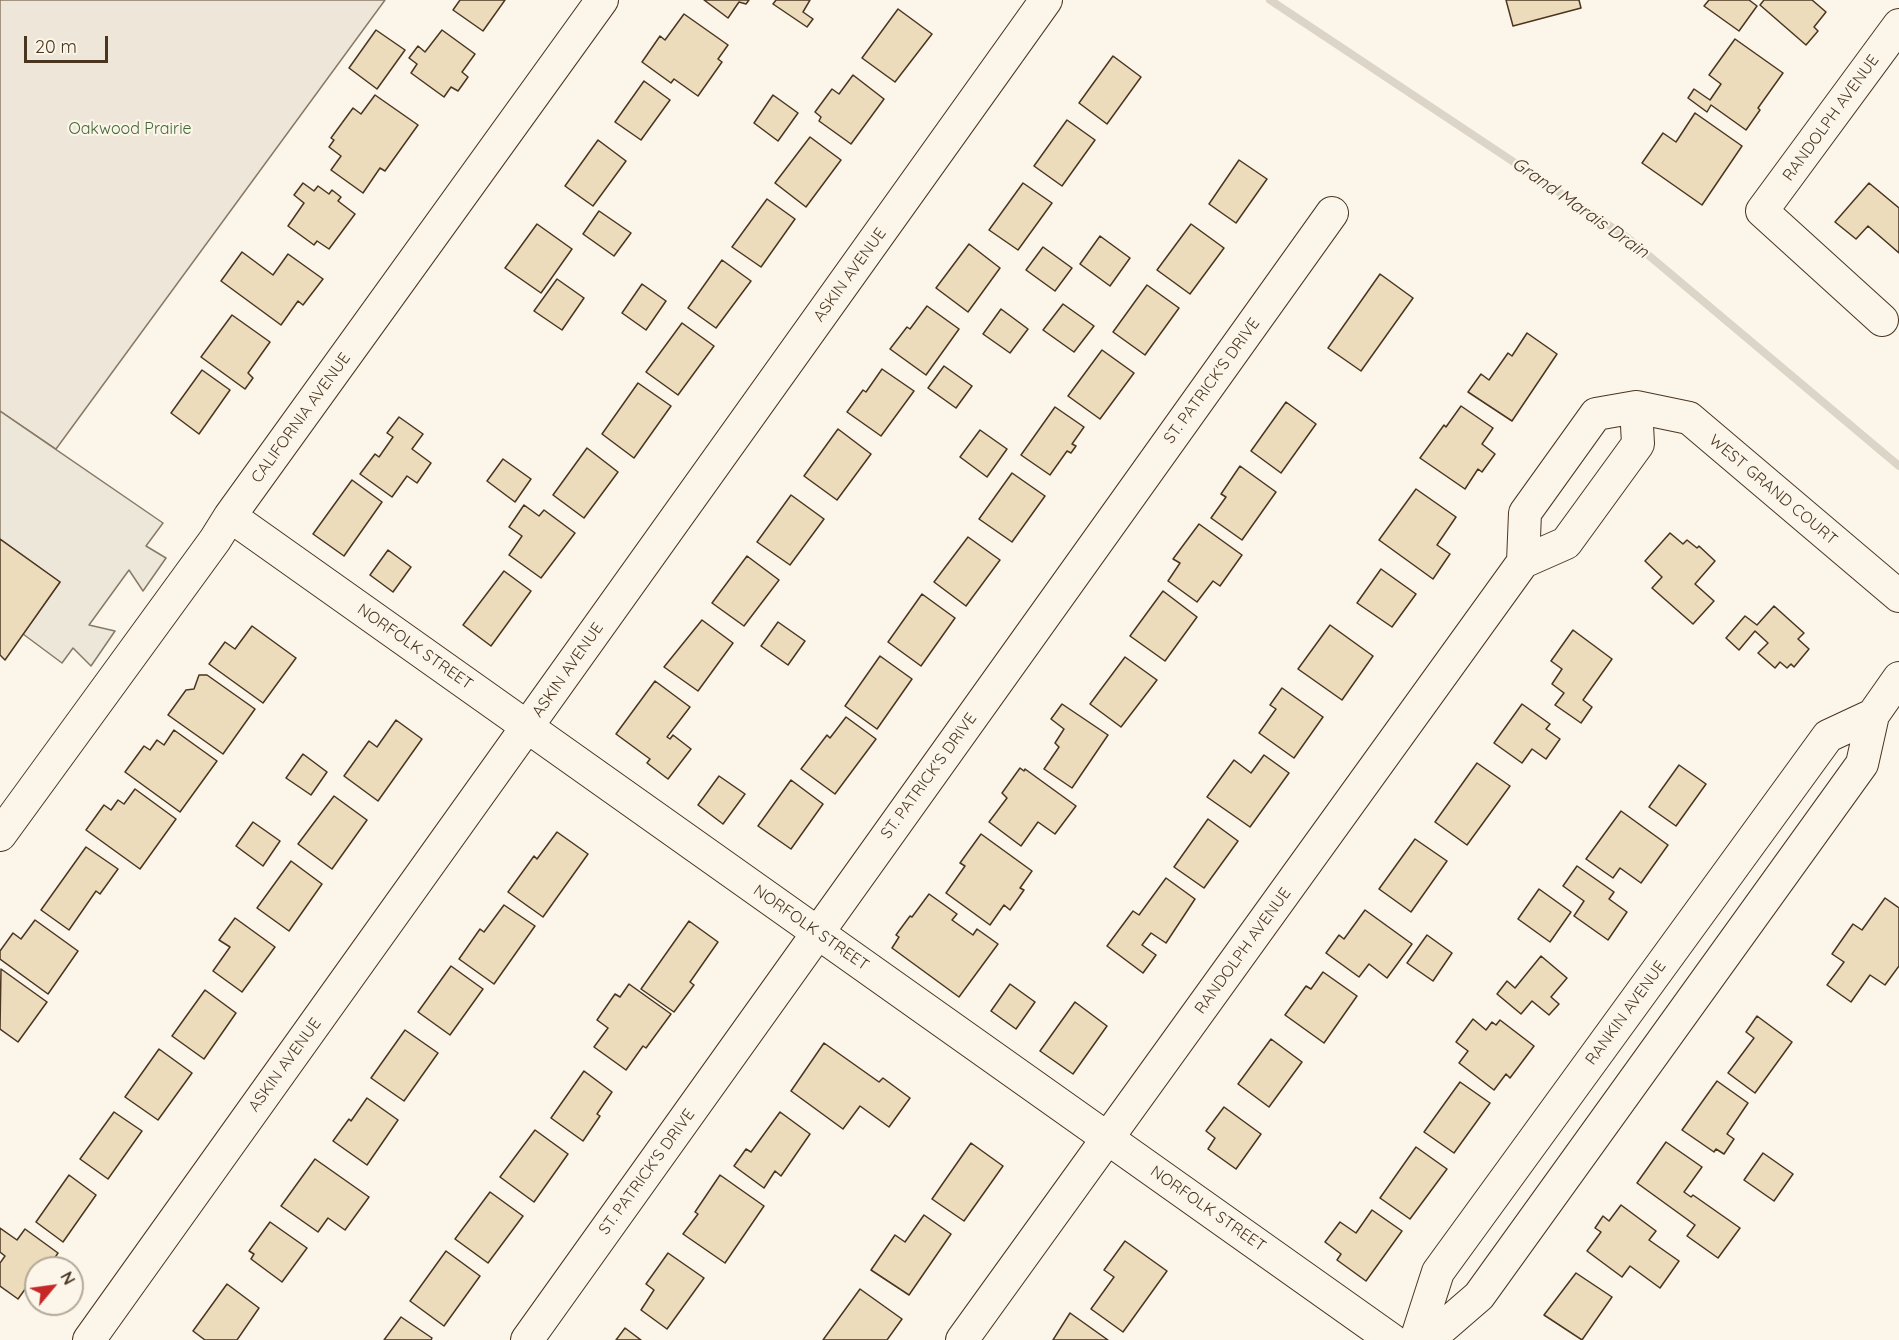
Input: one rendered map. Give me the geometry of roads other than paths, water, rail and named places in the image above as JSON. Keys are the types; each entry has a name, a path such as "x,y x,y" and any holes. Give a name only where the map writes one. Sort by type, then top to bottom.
{"street":[{"name":"CALIFORNIA AVENUE","path":"0,835 603,0"},
{"name":"ASKIN AVENUE","path":"89,1340 1046,0"},
{"name":"RANDOLPH AVENUE","path":"1882,320 1762,211 1899,25"},
{"name":"ST. PATRICK'S DRIVE","path":"527,1340 1332,213"},
{"path":"1636,407 1638,444 1573,534 1566,543 1523,562 1525,513 1596,414 1636,407"},
{"name":"WEST GRAND COURT","path":"1636,407 1689,418 1899,596"},
{"name":"NORFOLK STREET","path":"230,516 1392,1340"},
{"name":"RANDOLPH AVENUE","path":"962,1340 1523,562"},
{"name":"RANKIN AVENUE","path":"1428,1340 1479,1296 1862,764 1873,715 1899,678"},
{"name":"RANKIN AVENUE","path":"1416,1340 1438,1272 1828,736 1873,715"}],"waterway":[{"name":"Grand Marais Drain","path":"1270,0 1628,238 1899,466"}],"park label":[{"name":"Oakwood Prairie","path":"130,129"}]}
